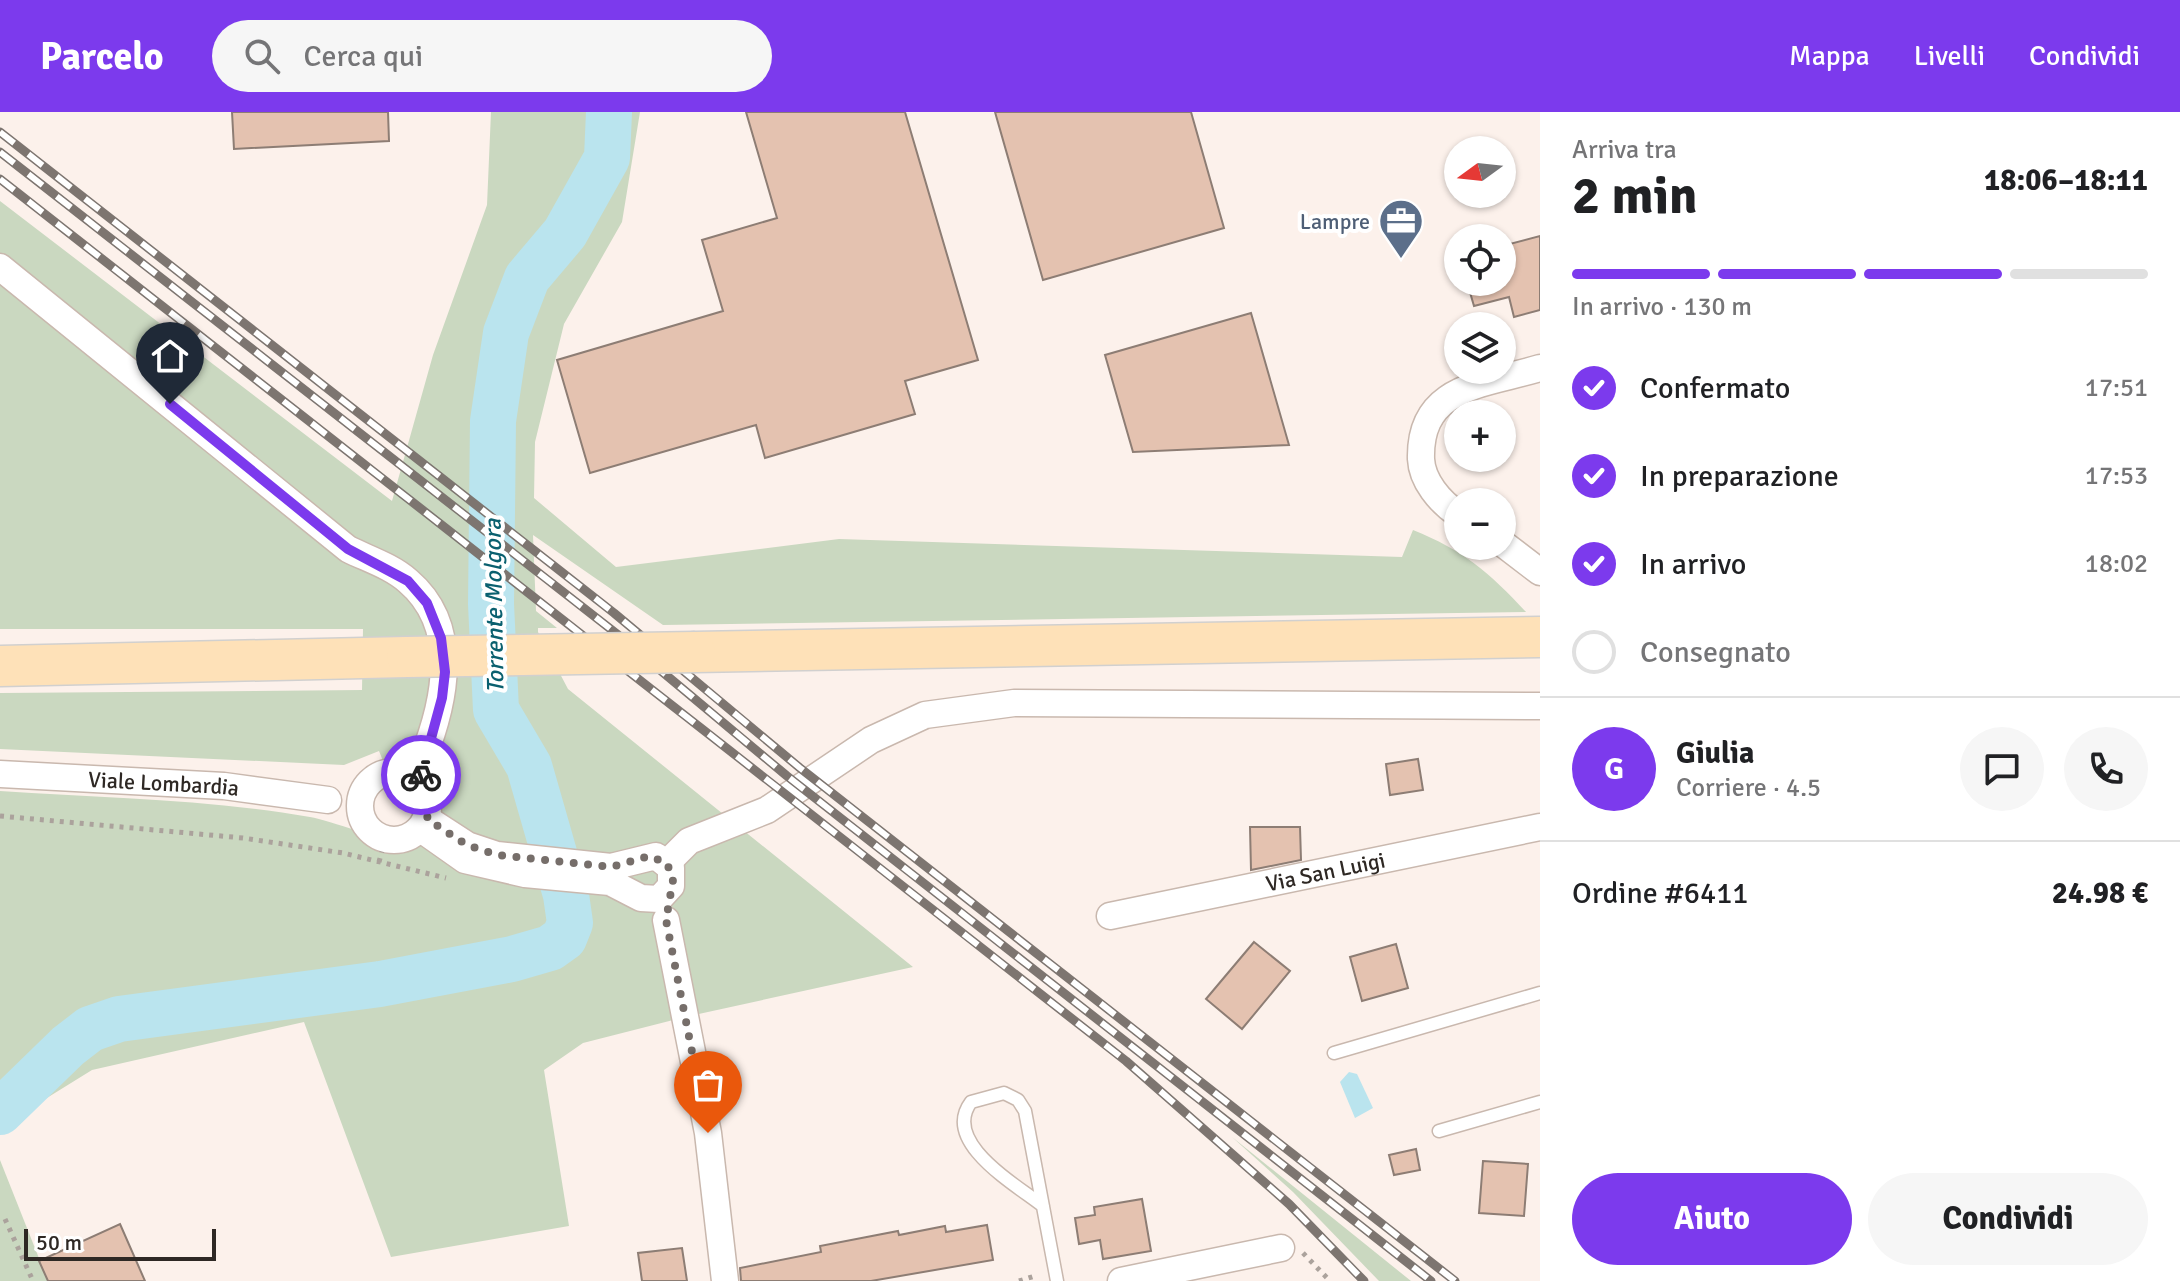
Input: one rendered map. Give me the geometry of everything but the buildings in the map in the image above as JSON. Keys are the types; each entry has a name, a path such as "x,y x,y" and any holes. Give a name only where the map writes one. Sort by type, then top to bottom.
{"main road":[{"path":"0,666 1527,637"}],"street":[{"path":"0,267 348,549 393,570 419,591 441,638 445,672 439,709 416,772 429,808 424,824 404,840 382,851 362,818 360,799 364,790 380,774 416,772"},
{"path":"1444,500 1428,484 1421,466 1422,433 1429,415 1450,396 1540,368"},
{"path":"1516,554 1540,572"},
{"path":"664,892 689,841 767,810 871,740 925,715 1014,703 1540,706"},
{"name":"Viale Lombardia","path":"0,774 224,786 328,800 362,818"},
{"name":"Viale Lombardia","path":"328,800 364,790"},
{"path":"424,824 465,860 610,875 664,892"},
{"name":"Via San Luigi","path":"1110,916 1540,827"},
{"path":"610,875 649,856 664,892 708,1133 725,1281"},
{"path":"1121,1281 1281,1248"}],"lane":[{"path":"1334,1053 1540,993"},
{"path":"1043,1206 976,1152 966,1138 962,1125 971,1102 991,1094 1004,1093 1018,1100 1025,1111 1043,1206 1057,1281"},
{"path":"1439,1131 1540,1102"}],"path":[{"path":"0,816 382,851 452,880"},
{"path":"5,1219 33,1281"},
{"path":"1281,1248 1295,1245 1330,1281"}],"green space":[{"path":"491,112 640,112 622,222 564,324 535,442 534,498 616,567 839,539 1402,557 1413,530 1444,545 1444,560 1468,560 1474,564 1526,612 663,625 533,535 536,611 557,628 538,628 538,632 568,689 913,967 685,1017 583,1043 544,1070 569,1226 391,1257 304,1022 92,1070 0,1127 0,791 272,811 320,819 401,842 409,842 426,831 436,804 428,776 411,758 383,761 379,751 344,765 0,749 0,693 362,690 363,629 0,629 0,201 392,501 433,355 487,205"},
{"path":"1232,1137 1411,1281 1379,1281 1293,1192"},
{"path":"0,1160 48,1281 0,1281"}],"water":[{"path":"1349,1072 1357,1074 1373,1108 1355,1118 1340,1082"}],"waterway":[{"name":"Torrente Molgora","path":"0,1112 68,1046 90,1029 119,1019 380,984 512,959 550,948 564,938 570,923 566,895 529,766 496,710 491,604 493,421 506,333 527,278 565,233 607,158 609,112"}],"railway":[{"path":"0,132 614,613 800,768 1455,1281"},
{"path":"0,152 617,634 787,776 1431,1281"},
{"path":"0,179 1126,1061 1289,1204 1364,1281"}],"way so far":[{"path":"421,775 429,808 427,819 467,845 497,855 611,867 624,866 649,856 662,858 667,863 673,880 666,920 708,1133"}],"place":[{"name":"Lampre","path":"1401,260"}],"route":[{"path":"170,404 348,549 393,570 419,591 441,638 445,672 442,698 422,760 421,775"}]}
